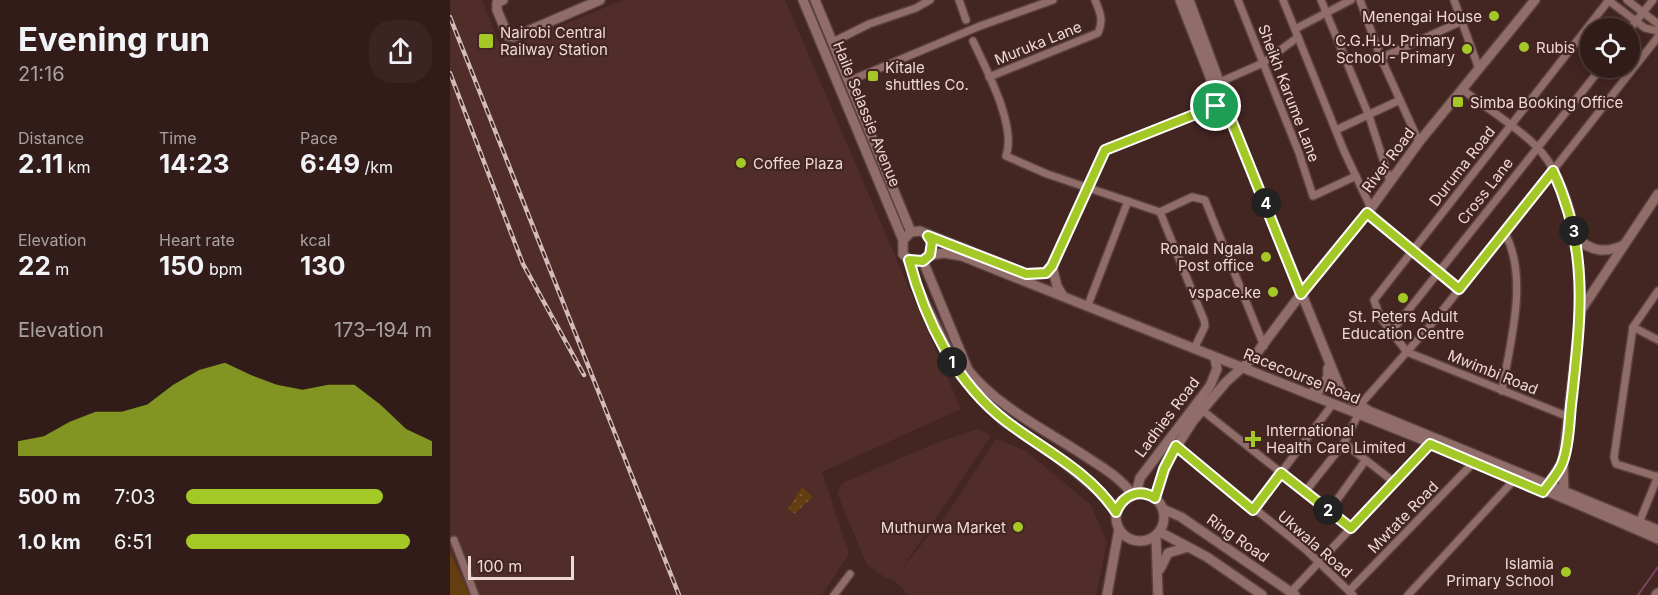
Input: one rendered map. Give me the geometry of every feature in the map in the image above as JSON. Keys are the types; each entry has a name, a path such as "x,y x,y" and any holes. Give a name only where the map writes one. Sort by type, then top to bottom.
{"main road":[{"path":"498,1 497,10 508,36 514,37 600,0"},
{"name":"Haile Selassie Avenue","path":"803,0 903,240 902,249 909,260 920,294 960,375 1004,421 1064,462 1100,492 1116,512"},
{"name":"Haile Selassie Avenue","path":"816,0 910,232"},
{"path":"1180,0 1216,92 1216,106"},
{"path":"1189,0 1220,82 1227,110 1328,363 1326,382 1318,392 1309,394"},
{"name":"River Road","path":"1244,367 1369,211 1419,142 1535,0"},
{"path":"903,240 910,232 920,231 1026,274 1042,274 1052,266 1108,147 1216,106 1227,110"},
{"path":"1564,500 1563,462 1581,310 1658,194"},
{"path":"928,236 932,242 927,258 948,326 968,370 978,382 1012,411 1116,476 1134,494 1155,498 1163,509 1164,517 1158,535 1158,595"},
{"path":"1575,237 1593,250 1609,251 1624,245"},
{"name":"Racecourse Road","path":"927,258 950,254 962,256 1215,358 1244,367 1332,405 1359,410 1549,483 1658,530"},
{"path":"909,260 927,258"},
{"path":"1052,266 1057,286 1063,296"},
{"name":"Ladhies Road","path":"1134,494 1140,478 1210,386 1216,369 1215,358"},
{"name":"Racecourse Road","path":"1328,363 1342,393 1359,410 1430,444 1658,539"},
{"name":"Ladhies Road","path":"1155,498 1164,469 1176,446 1202,410 1244,367"},
{"path":"1543,492 1563,462"},
{"path":"1107,595 1119,530 1116,512 1119,504 1134,494"},
{"name":"Ring Road","path":"1163,509 1181,517 1293,594"},
{"path":"1119,530 1131,540 1139,542 1158,535 1188,547 1260,594"},
{"path":"1159,571 1168,553 1188,547"}],"street":[{"path":"833,42 869,24 916,8 930,0"},
{"path":"959,0 966,20 959,35"},
{"path":"849,81 980,26 1053,0"},
{"name":"Muruka Lane","path":"989,76 1098,33 1102,25 1101,14 1095,0"},
{"name":"Sheikh Karume Lane","path":"1238,0 1299,153 1313,196 1356,176"},
{"path":"1283,0 1369,211 1459,289"},
{"path":"1321,0 1369,116 1390,181"},
{"path":"1294,29 1351,0"},
{"path":"1360,0 1381,57 1419,142"},
{"path":"1454,0 1479,69"},
{"path":"1609,0 1630,18"},
{"name":"Duruma Road","path":"1407,352 1377,311 1374,300 1609,0"},
{"path":"1627,0 1658,24"},
{"path":"1638,18 1653,0"},
{"path":"966,20 980,26"},
{"path":"1381,57 1462,21"},
{"path":"1640,25 1658,32"},
{"path":"973,41 980,26"},
{"path":"959,35 973,41 1001,105 1009,147 1006,156 1048,174 1160,212 1192,197 1202,198 1208,206 1263,346"},
{"path":"1220,82 1263,63 1298,37"},
{"path":"1305,492 1344,444 1359,410 1505,233 1658,37"},
{"name":"Cross Lane","path":"1391,332 1536,146 1593,78"},
{"path":"1463,90 1536,146 1553,171 1564,194 1575,237 1581,281 1581,310"},
{"path":"1336,130 1400,100"},
{"path":"1088,305 1128,201"},
{"path":"1160,212 1204,320 1204,326 1194,349"},
{"path":"1502,391 1516,278 1512,246 1505,233"},
{"path":"1639,523 1658,476 1622,466 1615,461 1623,385 1633,327 1658,291"},
{"path":"1633,327 1658,340"},
{"name":"Mwimbi Road","path":"1407,352 1569,417"},
{"path":"1253,510 1332,405"},
{"path":"1202,410 1351,528"},
{"path":"1344,444 1394,482"},
{"path":"1293,594 1319,562 1430,444"},
{"name":"Ukwala Road","path":"1176,446 1319,562 1351,593"},
{"path":"1329,511 1365,461"},
{"name":"Mwtate Road","path":"1351,593 1475,461"},
{"path":"1408,595 1515,479"},
{"path":"454,540 475,595"},
{"path":"837,592 850,574"}],"shaded area":[{"path":"450,0 482,0 502,50 623,0 785,0 961,409 822,472 849,554 822,595 450,595"},
{"name":"Muthurwa Market","path":"978,429 991,436 901,570 949,511 996,439 1026,451 1091,505 1107,542 1096,595 909,595 894,580 886,578 867,565 837,493 842,483 936,443"},
{"path":"802,487 813,497 794,514 788,509"},
{"path":"450,552 470,595 450,595"}],"waterway":[{"path":"1638,595 1658,567"}],"railway":[{"path":"450,17 679,595"},
{"path":"450,73 523,264 584,375"}],"place":[{"name":"Menengai House","path":"1494,16"},
{"name":"Nairobi Central Railway Station","path":"486,41"},
{"name":"Rubis","path":"1524,47"},
{"name":"C.G.H.U. Primary School - Primary","path":"1467,49"},
{"name":"Kitale shuttles Co.","path":"873,76"},
{"name":"Simba Booking Office","path":"1458,102"},
{"name":"Coffee Plaza","path":"741,163"},
{"name":"Ronald Ngala Post office","path":"1266,257"},
{"name":"vspace.ke","path":"1273,292"},
{"name":"St. Peters Adult Education Centre","path":"1403,298"},
{"name":"International Health Care Limited","path":"1253,439"},
{"name":"Muthurwa Market","path":"1018,527"},
{"name":"Islamia Primary School","path":"1566,572"}],"route":[{"path":"1216,106 1227,110 1280,235 1301,294 1367,213 1459,289 1553,171 1564,194 1575,237 1581,281 1581,310 1563,462 1543,492 1475,461 1430,444 1351,528 1281,473 1253,510 1176,446 1164,469 1155,498 1143,493 1132,494 1119,504 1116,512 1100,492 1055,455 1004,421 982,401 952,364 916,285 909,260 923,261 930,255 932,242 928,236 1026,274 1046,273 1052,266 1108,147 1216,106"}]}
